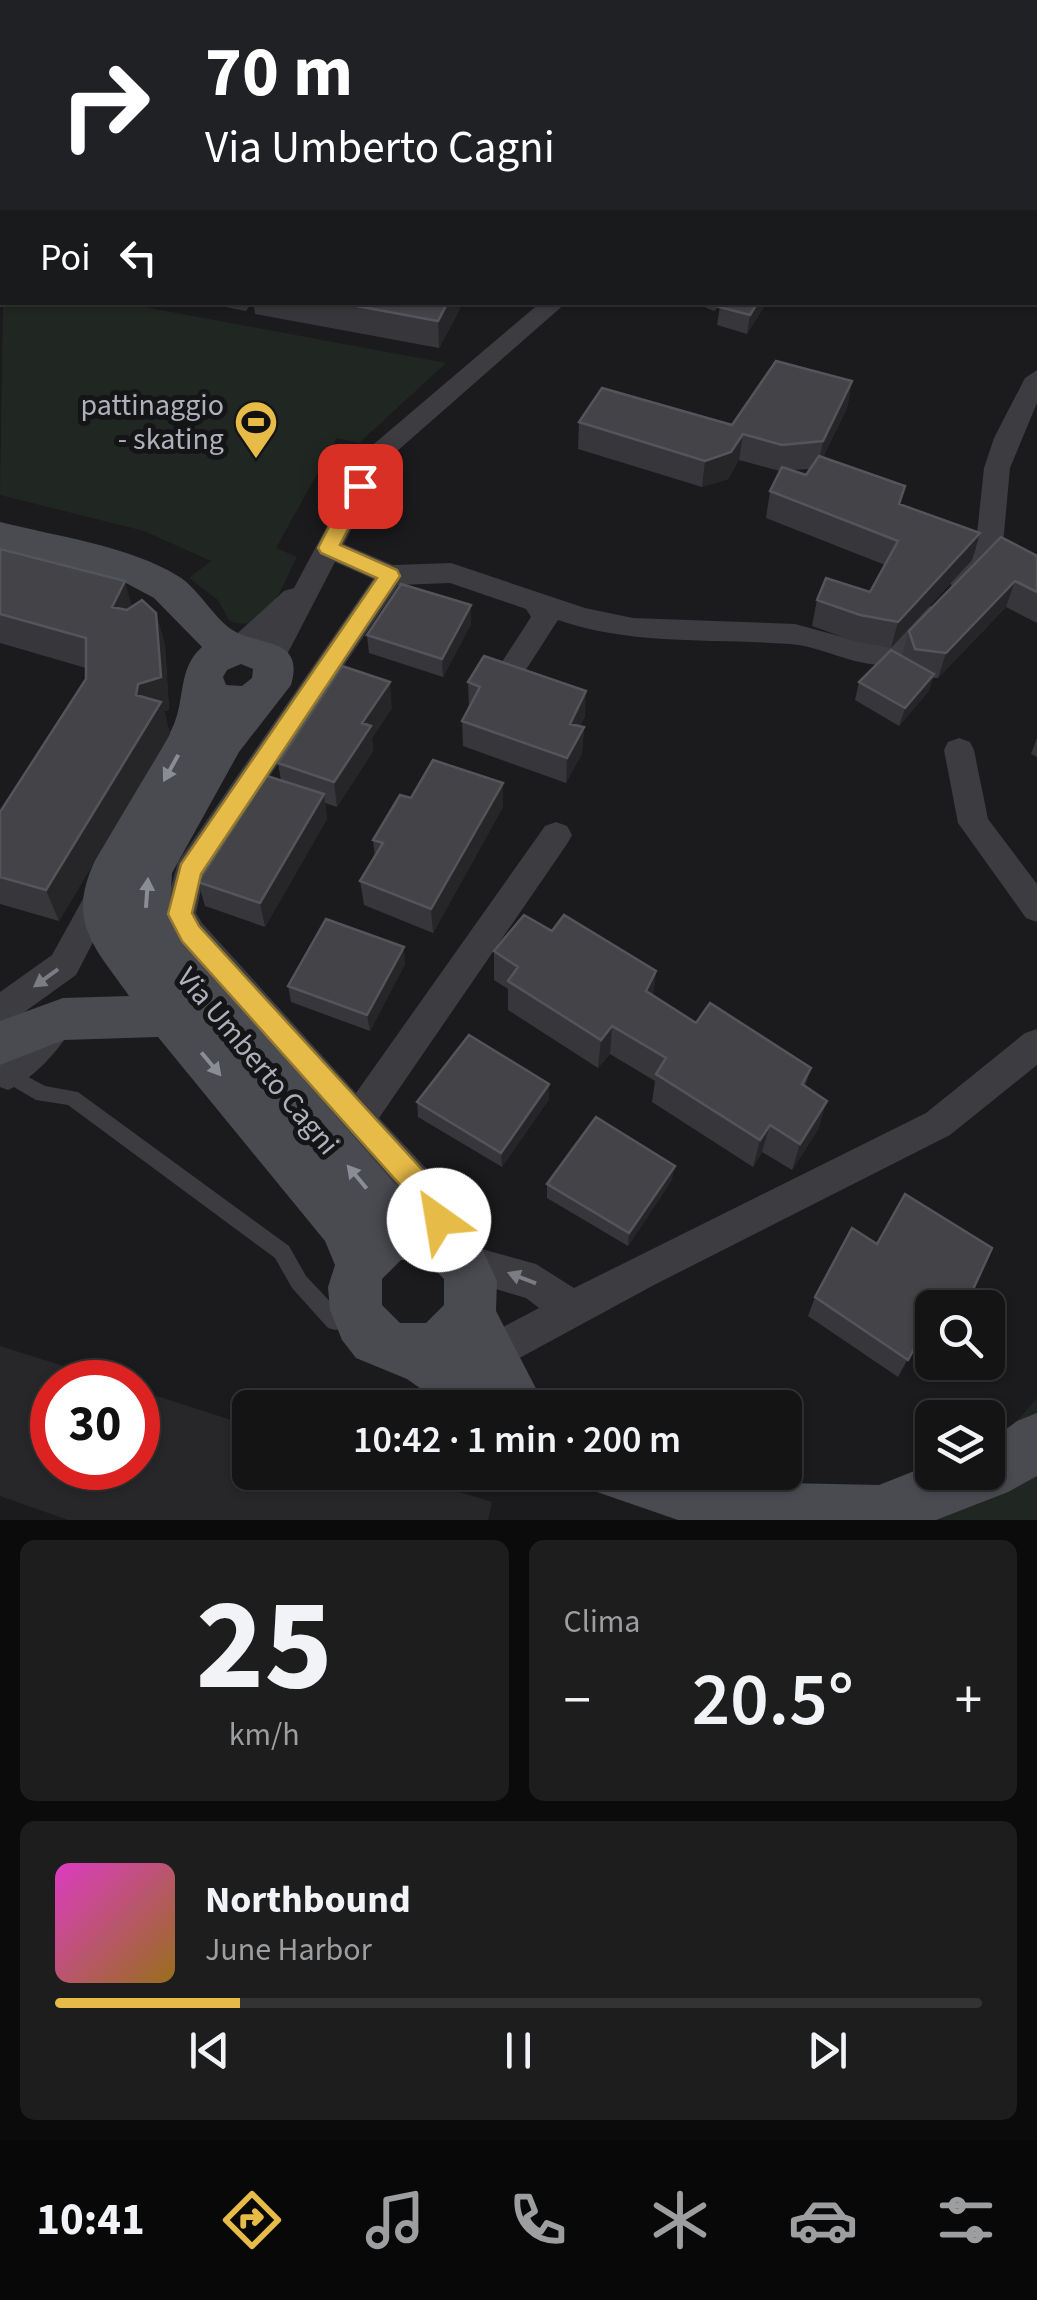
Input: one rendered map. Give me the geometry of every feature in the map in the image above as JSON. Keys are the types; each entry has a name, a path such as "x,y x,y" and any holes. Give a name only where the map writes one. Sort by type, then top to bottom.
{"street":[{"path":"0,535 138,572 168,588 190,612 197,649 234,667 311,582 377,454 553,305"},
{"path":"328,548 390,576 451,573 583,618 633,628 796,634 854,651 894,654 988,555 997,468 1007,438 1037,378"},
{"name":"Via Umberto Cagni","path":"390,576 189,871 180,914 191,933 428,1196 461,1282"},
{"path":"510,671 544,618 535,602"},
{"name":"Via Umberto Cagni","path":"234,667 224,740 150,871 145,893 147,918 157,942 377,1201 461,1282"},
{"name":"Via Umberto Cagni","path":"234,667 196,722 113,872 105,906 108,929 170,1016 343,1224 361,1264"},
{"path":"959,750 972,822 1037,908"},
{"name":"Via Umberto Cagni","path":"358,1120 556,835"},
{"path":"0,1011 64,965 113,872"},
{"path":"2,1062 64,1018 170,1016"},
{"path":"471,1390 416,1352 380,1344 357,1317 352,1300 361,1264 385,1242 400,1236 461,1282 572,1310 938,1124 1037,1044"},
{"path":"461,1282 536,1282 572,1310"},
{"path":"416,1352 448,1339 461,1282"},
{"path":"461,1282 510,1390"},
{"path":"1005,1464 1037,1441"},
{"path":"673,1490 738,1511 880,1514 941,1490"}],"lane":[{"path":"2,1062 42,1094 72,1098 282,1252 299,1282 336,1321 357,1317"}],"shaded area":[{"path":"3,305 134,305 446,363 359,443 337,438 276,548 297,557 272,605 253,622 229,620 218,600 189,578 211,561 144,531 0,495"},
{"path":"0,1346 44,1360 30,1360 30,1490 160,1490 160,1397 232,1420 232,1490 453,1490 492,1502 488,1520 68,1520 0,1496"},
{"path":"1037,1398 1037,1520 929,1520 966,1490 1005,1490 1005,1435"}],"building":[{"path":"351,305 446,305 438,321"},
{"path":"720,305 756,305 750,315"},
{"path":"776,361 852,381 823,441 782,445 743,434 731,452 705,461 579,422 602,388 732,425"},
{"path":"819,456 905,486 899,504 980,533 898,622 860,615 817,600 826,578 870,592 898,541 770,491 782,467 806,475"},
{"path":"1001,537 1037,556 1037,592 1015,581 946,653 915,649 909,631"},
{"path":"0,549 125,581 112,607 127,610 142,600 156,613 161,677 138,684 136,695 161,702 46,890 0,877 0,812 86,679 86,638 0,614"},
{"path":"401,584 471,605 442,659 367,635"},
{"path":"891,650 934,674 905,708 859,682"},
{"path":"484,656 586,691 570,724 584,727 567,758 462,721 480,687 468,682"},
{"path":"342,666 390,682 362,723 371,726 334,782 278,763"},
{"path":"433,760 503,783 431,909 360,881 383,843 373,840 400,795 411,798"},
{"path":"267,776 324,794 260,903 198,882"},
{"path":"524,915 552,931 564,915 656,971 646,991 696,1023 710,1003 811,1068 802,1084 827,1101 800,1144 770,1125 760,1140 656,1074 666,1058 612,1026 601,1040 508,981 518,967 494,951"},
{"path":"326,919 404,947 367,1015 288,986"},
{"path":"469,1035 549,1084 501,1153 417,1102"},
{"path":"596,1117 675,1166 629,1233 547,1184"},
{"path":"905,1194 992,1248 973,1290 915,1290 915,1347 908,1360 815,1297 852,1228 877,1244"}],"place":[{"name":"pattinaggio - skating","path":"256,460"}],"route":[{"path":"360,486 328,548 390,576 189,871 180,914 191,933 428,1196 439,1220"}]}
